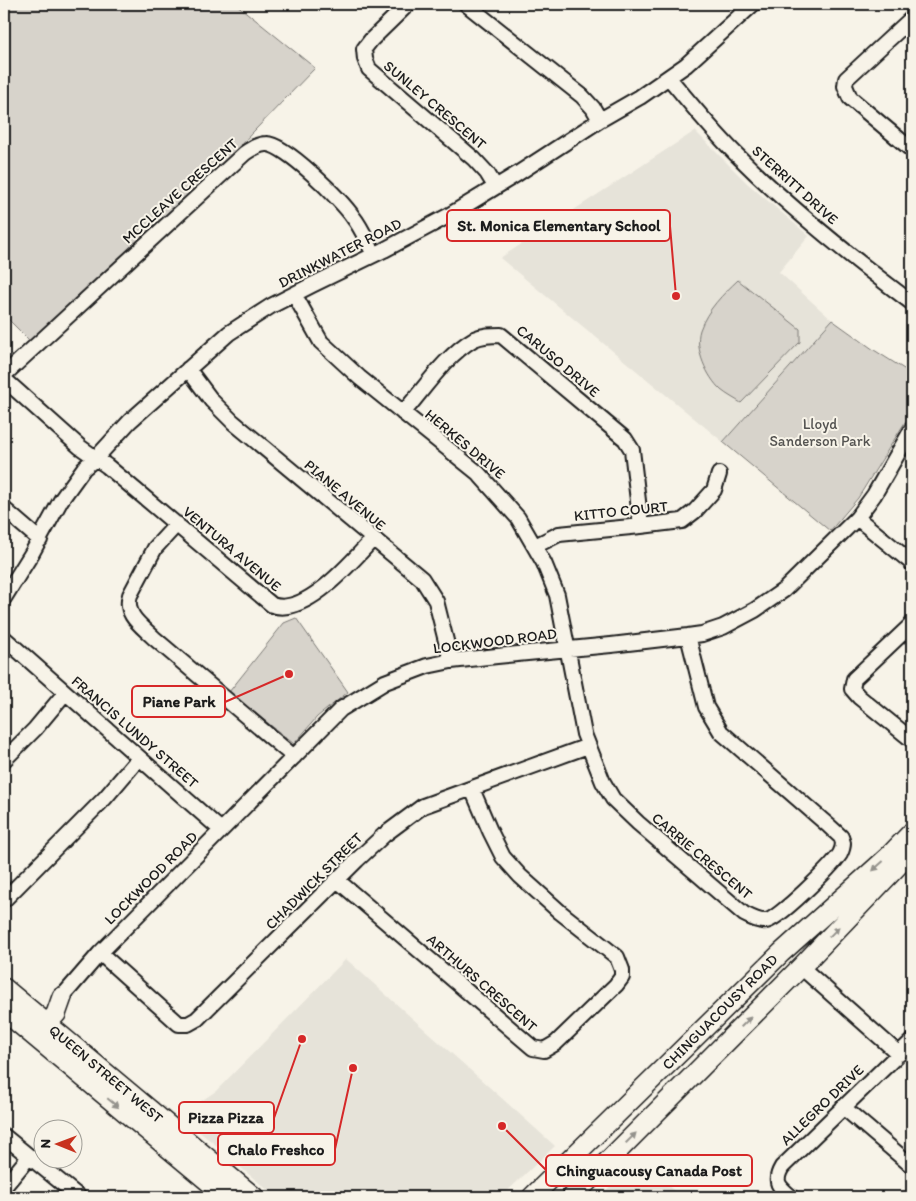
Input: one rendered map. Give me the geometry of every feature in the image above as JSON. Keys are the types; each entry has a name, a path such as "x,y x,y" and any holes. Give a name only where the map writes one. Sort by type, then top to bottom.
{"main road":[{"name":"CHINGUACOUSY ROAD","path":"532,1197 781,953 888,857 912,832"},
{"name":"CHINGUACOUSY ROAD","path":"572,1197 912,851"},
{"path":"4,988 8,989 30,1007 40,1007 62,997"},
{"name":"QUEEN STREET WEST","path":"4,988 47,1024 187,1153 227,1197"},
{"path":"4,1002 32,1026 47,1024 56,1014 62,997"},
{"name":"QUEEN STREET WEST","path":"4,1011 187,1153 254,1197"}],"street":[{"name":"SUNLEY CRESCENT","path":"408,4 364,49 369,70 474,158 495,186"},
{"path":"466,4 582,96 593,108 600,120"},
{"name":"DRINKWATER ROAD","path":"4,598 40,540 68,488 84,468 130,422 229,333 271,306 448,216 670,78 702,52 753,4"},
{"path":"912,18 846,79 845,86 847,95 850,98 912,150"},
{"name":"STERRITT DRIVE","path":"670,78 715,133 755,173 832,240 912,302"},
{"name":"MCCLEAVE CRESCENT","path":"96,458 80,447 4,377 245,152 256,146 268,143 310,170 354,217 374,254"},
{"name":"HERKES DRIVE","path":"294,294 321,342 360,378 478,473 518,518 544,563 557,595 568,648"},
{"name":"CARUSO DRIVE","path":"403,413 454,353 476,338 489,334 501,335 625,439 632,450 641,526"},
{"name":"PIANE AVENUE","path":"188,369 212,401 233,422 422,579 436,601 451,662"},
{"name":"LOCKWOOD ROAD","path":"62,997 100,953 341,709 385,682 426,666 568,648 688,636 723,628 755,610 784,590 856,518 874,495 912,429"},
{"name":"VENTURA AVENUE","path":"96,458 278,607 291,606 310,597 338,575 373,540"},
{"name":"KITTO COURT","path":"534,546 559,534 682,521 696,511 714,490 719,474"},
{"path":"4,509 40,540"},
{"path":"856,518 912,563"},
{"path":"177,524 155,548 130,595 128,601 133,618 294,757"},
{"path":"912,624 854,679 852,689 859,698 912,740"},
{"name":"CARRIE CRESCENT","path":"568,648 584,734 603,782 614,800 744,914 755,920 765,921 774,919 806,890 840,854 843,843 840,837 721,732 706,707 688,636"},
{"name":"FRANCIS LUNDY STREET","path":"4,638 222,830"},
{"path":"4,760 35,729 65,693"},
{"name":"CHADWICK STREET","path":"100,953 180,1024 188,1024 197,1019 228,990 384,835 424,806 588,746"},
{"path":"4,900 105,798 139,758"},
{"name":"ARTHURS CRESCENT","path":"337,880 533,1048 544,1050 556,1043 616,985 622,977 622,970 617,957 560,912 520,876 503,857 472,789"},
{"path":"800,967 899,1054"},
{"name":"ALLEGRO DRIVE","path":"791,1197 779,1186 777,1180 782,1167 912,1041"},
{"path":"843,1107 912,1166"},
{"path":"4,1136 79,1197"},
{"path":"4,1187 29,1157"}],"shaded area":[{"path":"695,131 747,183 809,236 779,272 832,320 723,442 500,258"},
{"path":"346,959 555,1146 501,1197 276,1197 179,1116 216,1091"},
{"path":"637,1158 681,1197 600,1197"}],"green space":[{"path":"4,4 236,4 315,68 226,160 31,342 4,315"},
{"path":"738,280 800,329 800,342 741,403 723,392 711,378 700,354 699,346 700,330 711,309"},
{"name":"Lloyd Sanderson Park","path":"832,320 912,374 912,411 858,498 830,531 723,442"},
{"path":"296,618 348,692 317,717 294,744 229,692 284,623"}],"place":[{"name":"St. Monica Elementary School","path":"676,296"},
{"name":"Piane Park","path":"289,674"},
{"name":"Pizza Pizza","path":"302,1039"},
{"name":"Chalo Freshco","path":"353,1068"},
{"name":"Chinguacousy Canada Post","path":"502,1126"}]}
